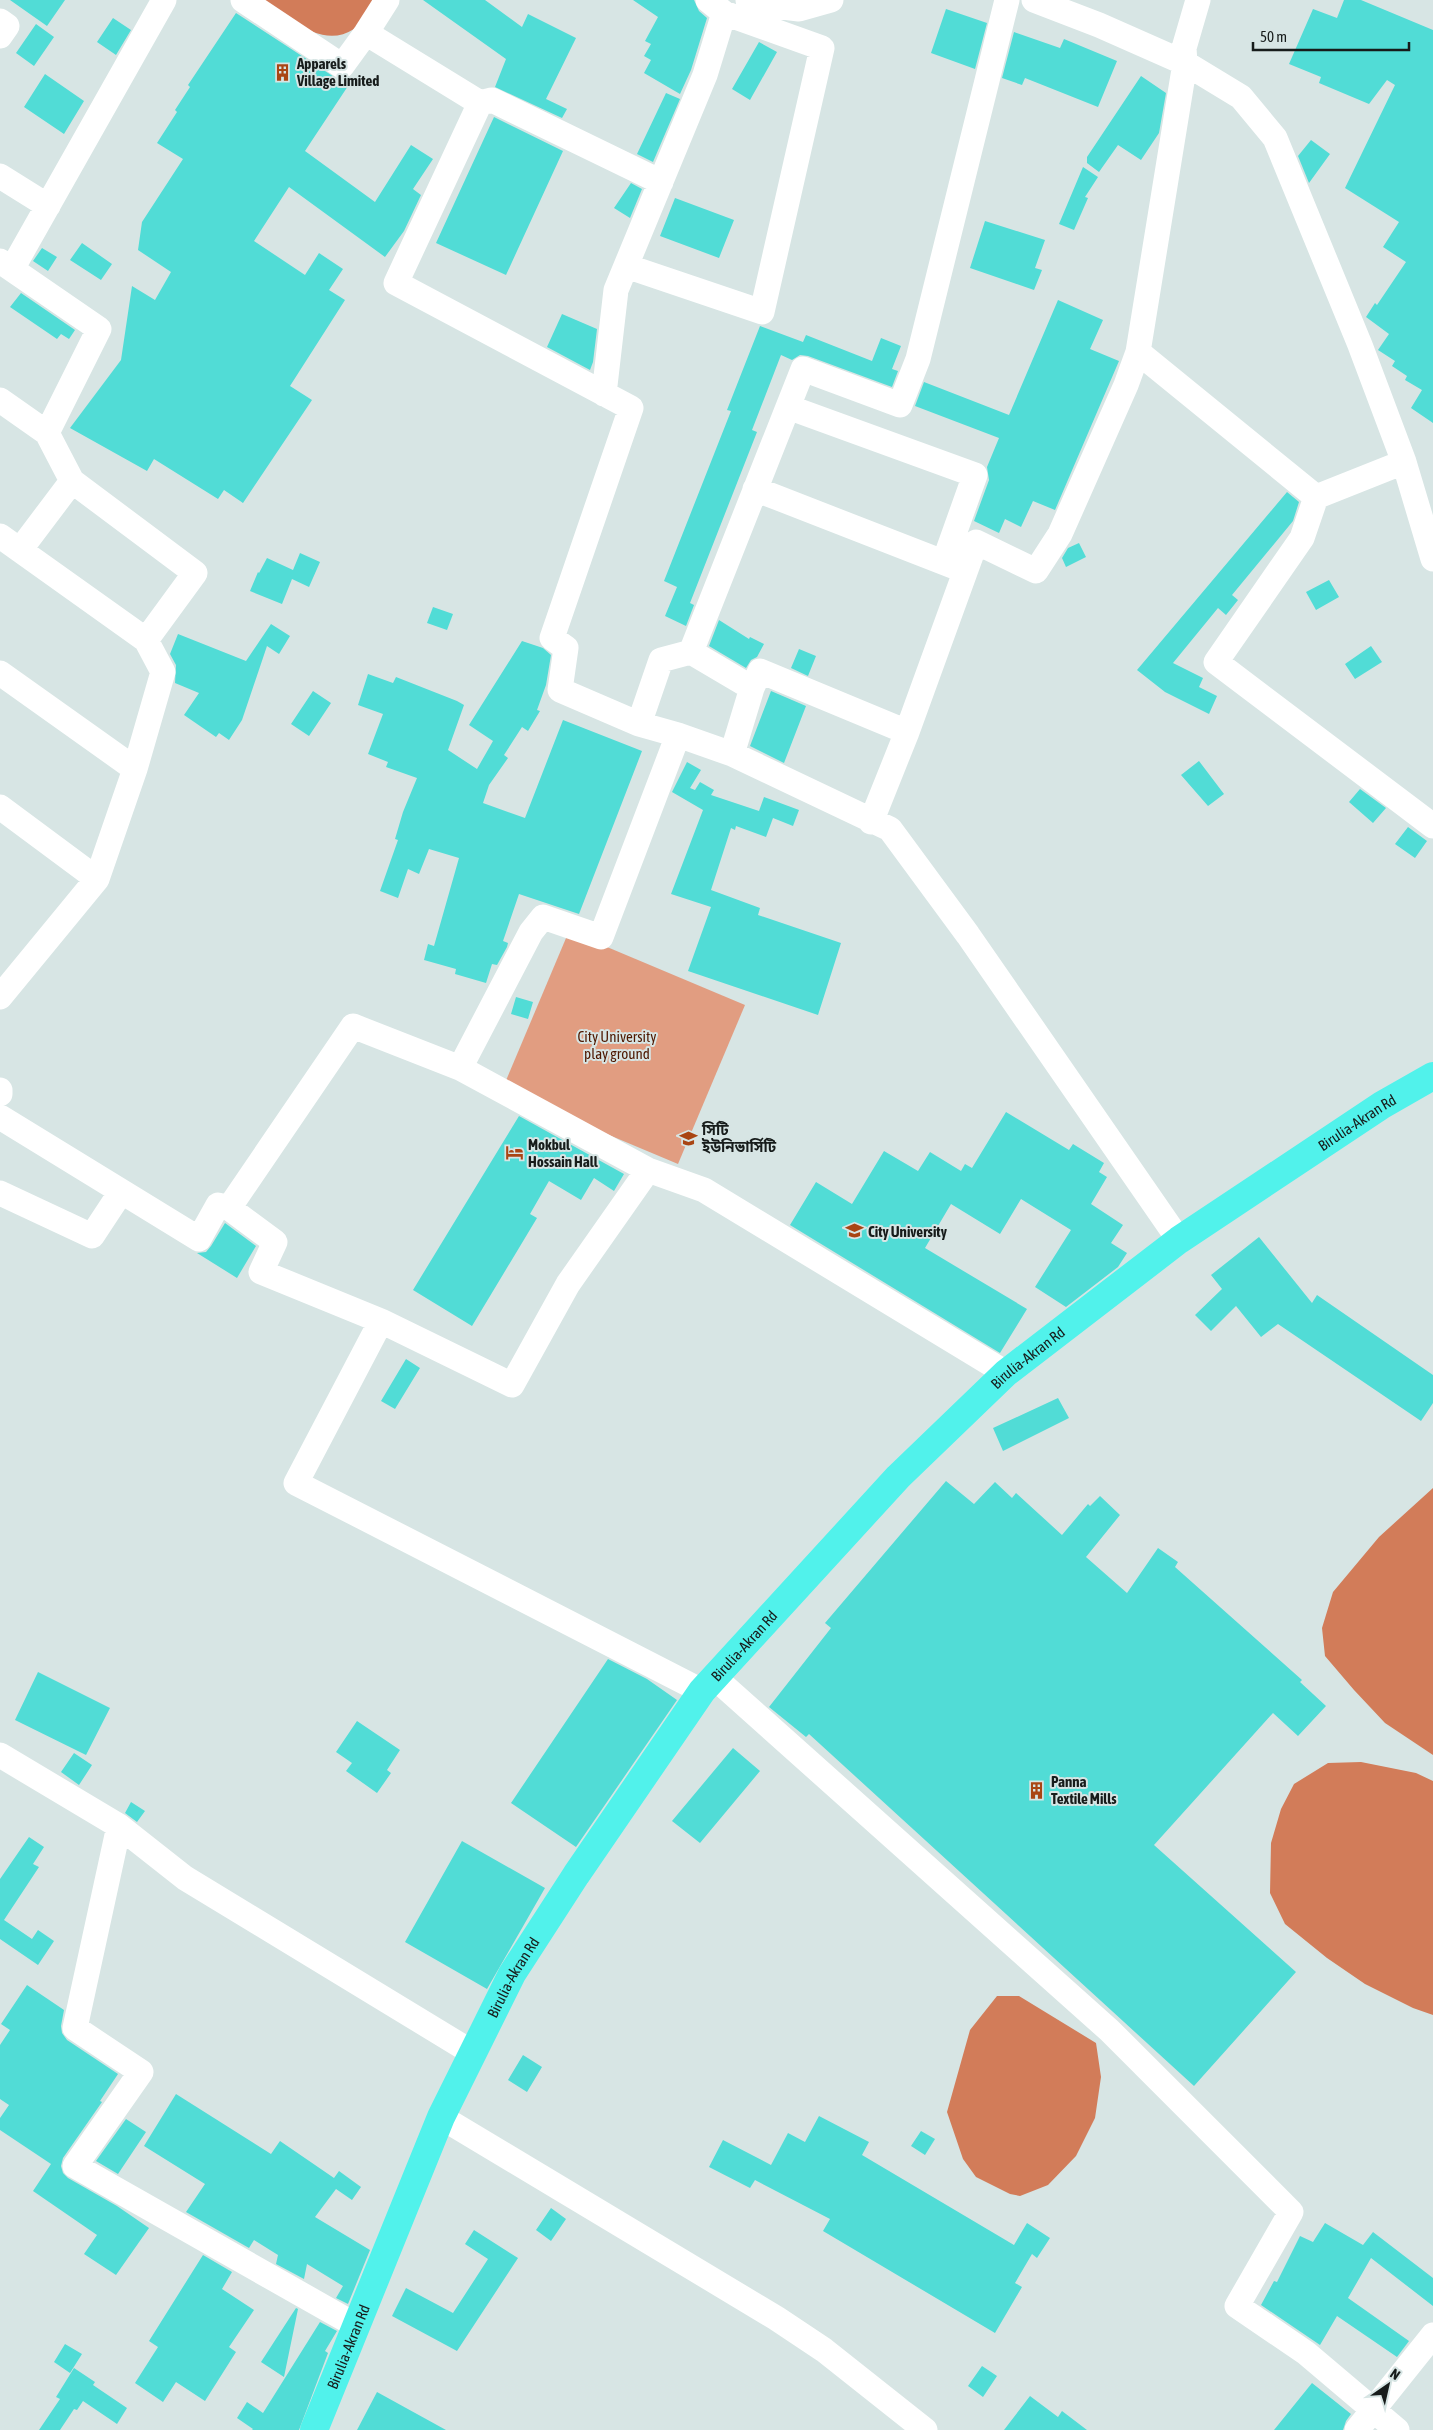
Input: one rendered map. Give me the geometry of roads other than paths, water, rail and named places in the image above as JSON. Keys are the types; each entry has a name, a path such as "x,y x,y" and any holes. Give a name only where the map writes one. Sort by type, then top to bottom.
{"highway":[{"name":"Birulia-Akran Rd","path":"314,2430 358,2326 441,2117 512,1974 576,1876 709,1684 898,1476 1006,1373 1179,1240 1382,1105 1433,1076"}],"street":[{"path":"47,433 99,329 6,265 48,206 164,0"},
{"path":"244,0 342,66 366,34 387,0"},
{"path":"748,0 756,4 799,9 831,0"},
{"path":"691,652 803,369 900,405 918,359 1007,0"},
{"path":"1034,0 1099,24 1185,63 1241,97 1275,138 1404,462 1433,559"},
{"path":"955,566 976,542 1036,571 1060,534 1126,385 1138,352 1185,63 1184,48 1198,0"},
{"path":"604,394 616,290 705,75 716,7 822,48 762,312 626,266"},
{"path":"0,21 7,26 0,36"},
{"path":"366,34 480,103 492,100 661,182"},
{"path":"480,103 396,283 631,408 552,638 566,648 560,690 639,724 678,735 732,754 890,829 968,935 1179,1240"},
{"path":"0,176 48,206"},
{"path":"1138,352 1316,497"},
{"path":"0,400 47,433 72,480 195,572 146,640"},
{"path":"788,407 975,475 955,566 907,732 872,822"},
{"path":"1404,462 1316,497 1302,538 1216,662 1433,826"},
{"path":"20,550 72,480"},
{"path":"755,489 955,566"},
{"path":"0,536 146,640 163,672 136,769 97,878 0,998"},
{"path":"639,724 662,660 691,652 752,688"},
{"path":"732,754 752,688 760,671 907,732"},
{"path":"0,673 136,769"},
{"path":"460,1068 531,932 543,917 601,936 678,735"},
{"path":"0,807 97,878"},
{"path":"230,1208 353,1026 460,1068 648,1170 704,1190 1006,1373"},
{"path":"0,1117 199,1239 218,1204 230,1208 275,1242 261,1272 381,1321 512,1385 568,1284 648,1170"},
{"path":"0,1193 92,1236 121,1192"},
{"path":"381,1321 296,1482 709,1684 1109,2030 1291,2212 1237,2306 1306,2352 1397,2430"},
{"path":"0,1755 118,1826 185,1878 473,2053"},
{"path":"118,1826 75,2028 141,2072 75,2166 358,2326"},
{"path":"441,2117 776,2318 824,2350 925,2430"},
{"path":"1357,2430 1433,2335"}],"place":[{"name":"Apparels Village Limited","path":"283,72"},
{"name":"সিটি ইউনিভার্সিটি","path":"688,1138"},
{"name":"Mokbul Hossain Hall","path":"514,1153"},
{"name":"City University","path":"854,1231"},
{"name":"Panna Textile Mills","path":"1037,1790"}],"park label":[{"name":"City University play ground","path":"617,1044"}]}
